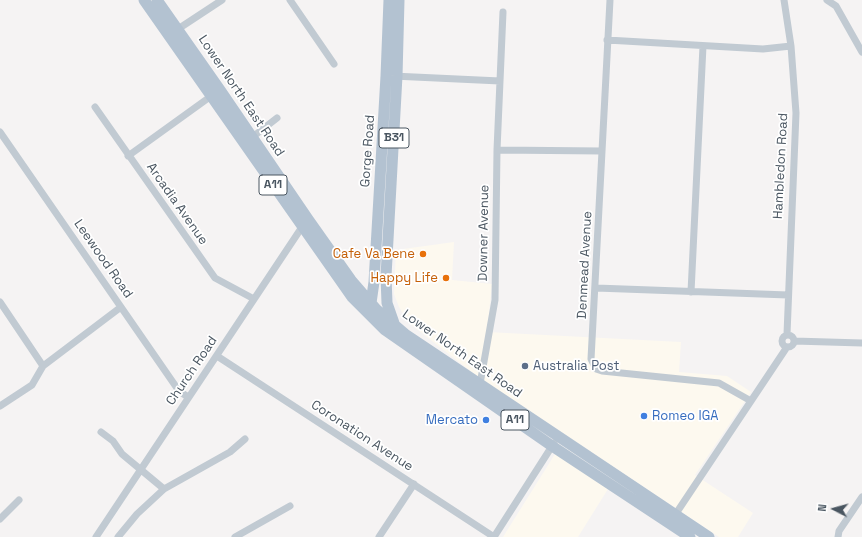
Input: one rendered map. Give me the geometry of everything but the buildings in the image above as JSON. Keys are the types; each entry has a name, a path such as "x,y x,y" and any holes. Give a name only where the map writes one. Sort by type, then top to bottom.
{"main road":[{"name":"Lower North East Road","path":"144,0 174,32"},
{"name":"Lower North East Road","path":"157,0 174,32 216,93 252,137 352,297 480,384 555,442"},
{"name":"Gorge Road","path":"389,0 392,76 386,276 387,303 395,326"},
{"name":"Gorge Road","path":"368,307 374,282 399,0"},
{"name":"Lower North East Road","path":"216,93 243,144 305,222"},
{"name":"Gorge Road","path":"368,307 377,297 386,276"},
{"name":"Lower North East Road","path":"368,307 385,330 402,343 672,519 709,537"},
{"name":"Lower North East Road","path":"672,519 690,537"}],"street":[{"path":"174,32 222,0"},
{"path":"290,0 334,64"},
{"name":"Denmead Avenue","path":"610,0 591,360 596,369 719,383 751,401"},
{"name":"Hambledon Road","path":"784,0 791,46 796,113 787,334"},
{"path":"827,0 836,6 862,52"},
{"name":"Downer Avenue","path":"480,384 495,300 497,150 503,12"},
{"path":"607,40 763,49 791,46"},
{"path":"691,292 703,46"},
{"path":"392,76 500,81"},
{"path":"128,156 216,93"},
{"name":"Arcadia Avenue","path":"95,107 215,278 254,299"},
{"path":"243,144 277,118"},
{"name":"Leewood Road","path":"0,132 179,391 188,398"},
{"path":"497,150 602,151"},
{"name":"Church Road","path":"96,537 305,222"},
{"path":"596,288 788,295"},
{"path":"0,302 44,366"},
{"path":"0,406 32,385 44,366 121,307"},
{"path":"787,347 782,341 784,336 787,334 792,336 794,340 862,344"},
{"path":"672,519 787,347 791,346 794,340"},
{"name":"Coronation Avenue","path":"217,356 494,537"},
{"path":"101,432 112,441 122,454 164,489"},
{"path":"118,537 138,514 164,489 230,452 245,439"},
{"path":"494,537 555,442"},
{"path":"379,537 414,484"},
{"path":"838,537 839,531 862,497"},
{"path":"0,519 19,500"},
{"path":"235,537 290,506"}],"shaded area":[{"path":"454,242 452,280 492,284 487,332 681,342 679,372 727,376 751,392 695,475 753,513 738,537 719,537 477,376 409,323 399,307 394,294 396,250"},
{"path":"555,454 608,489 578,537 503,537"}],"place":[{"name":"Cafe Va Bene","path":"423,254"},
{"name":"Happy Life","path":"446,278"},
{"name":"Australia Post","path":"525,366"},
{"name":"Romeo IGA","path":"644,416"},
{"name":"Mercato","path":"486,420"}]}
